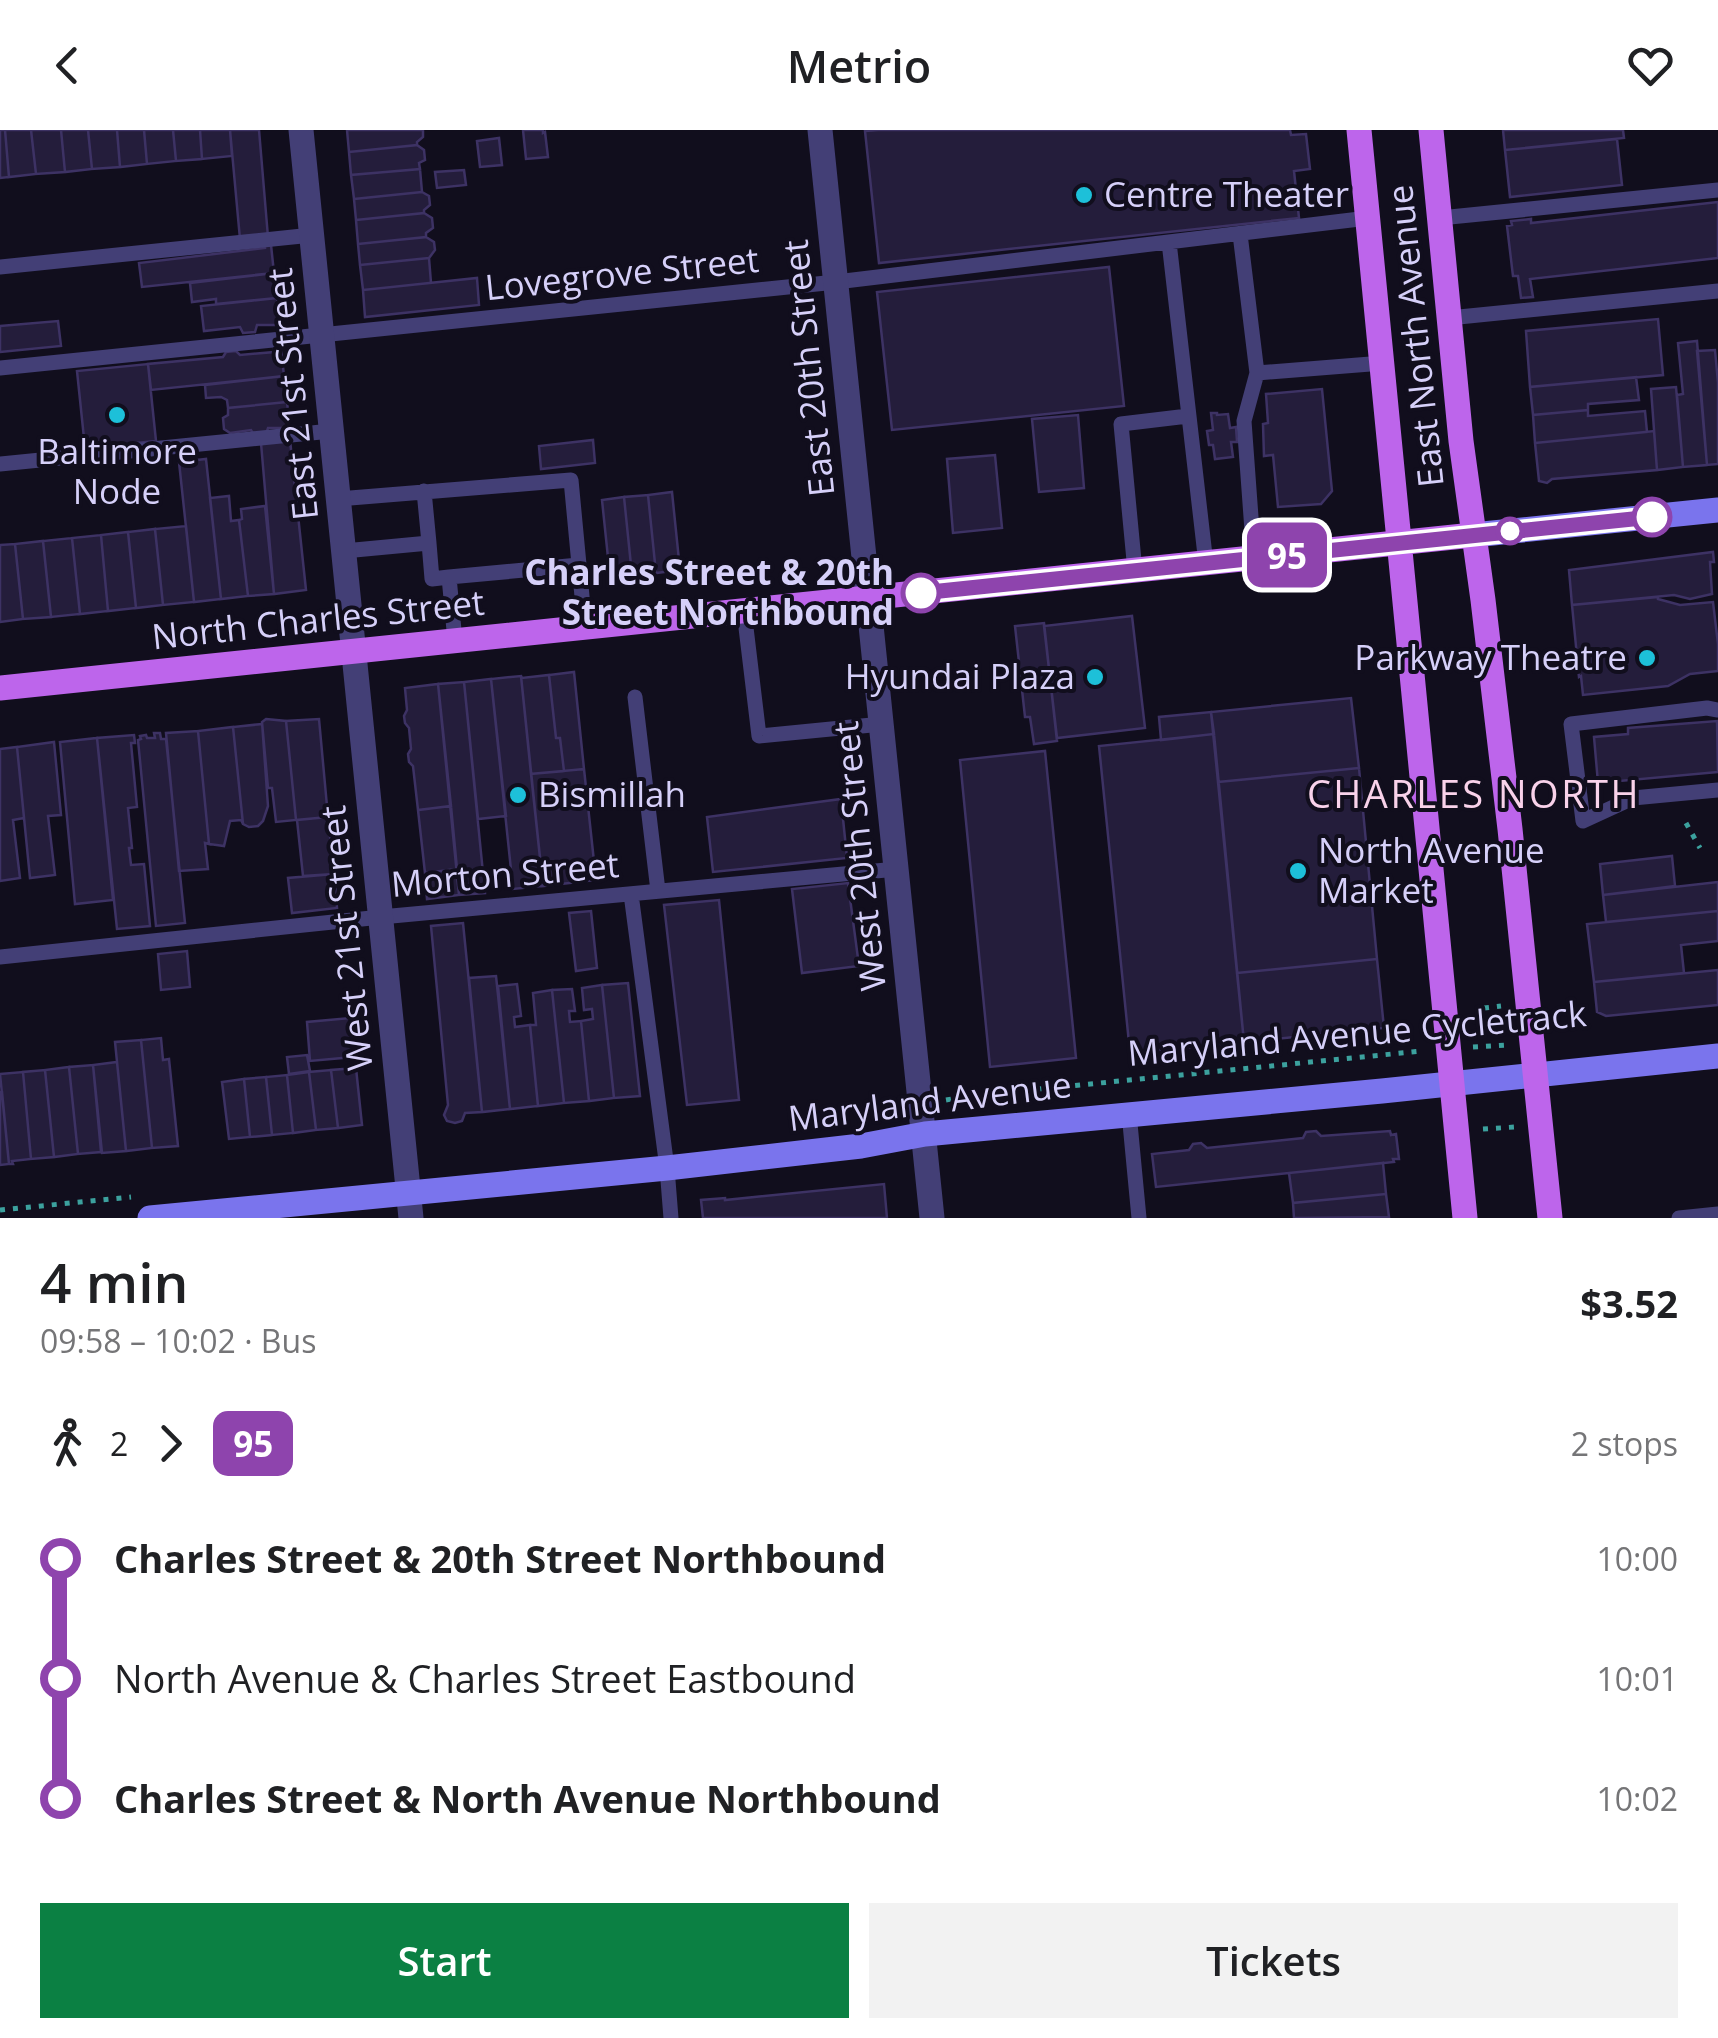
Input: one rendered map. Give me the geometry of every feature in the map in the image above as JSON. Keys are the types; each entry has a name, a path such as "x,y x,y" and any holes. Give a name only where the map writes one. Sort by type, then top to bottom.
{"main road":[{"name":"East North Avenue","path":"1360,130 1466,1218"},
{"name":"East North Avenue","path":"1431,130 1461,442 1510,829 1550,1218"},
{"name":"North Charles Street","path":"0,688 1718,510"},
{"name":"Maryland Avenue","path":"150,1218 410,1205 667,1168 861,1146 924,1134 1718,1056"}],"street":[{"name":"East 21st Street","path":"301,130 354,652"},
{"name":"East 20th Street","path":"820,130 869,599"},
{"name":"West 20th Street","path":"869,599 921,1106"},
{"name":"West 21st Street","path":"354,652 410,1205"},
{"path":"921,1106 932,1218"}],"lane":[{"path":"1440,218 1718,190"},
{"name":"Lovegrove Street","path":"0,368 836,282 1368,218"},
{"path":"1240,234 1257,372 1244,421 1254,558"},
{"path":"0,268 312,235"},
{"path":"1170,242 1206,564"},
{"path":"1449,318 1718,291"},
{"path":"1257,372 1383,363"},
{"path":"1135,570 1121,424 1188,416"},
{"path":"0,464 331,430"},
{"path":"338,499 571,480 584,628"},
{"path":"424,492 432,579 579,565"},
{"path":"344,552 429,544"},
{"path":"449,577 455,642"},
{"path":"744,611 759,736 882,724"},
{"path":"635,697 658,891"},
{"path":"1718,710 1707,708 1572,724 1582,821 1634,798 1718,790"},
{"name":"Morton Street","path":"0,957 897,868"},
{"path":"631,894 671,1218"},
{"path":"1129,1114 1139,1218"},
{"path":"1679,1218 1718,1214"}],"path":[{"path":"1686,823 1700,848"},
{"path":"1484,1008 1503,1006"},
{"name":"Maryland Avenue Cycletrack","path":"921,1106 970,1096 1450,1048 1532,1044"},
{"path":"1483,1129 1516,1127"}],"building":[{"path":"0,130 5,130 9,177 0,178"},
{"path":"5,130 31,130 36,174 9,177"},
{"path":"31,130 61,130 65,172 36,174"},
{"path":"61,130 88,130 92,169 65,172"},
{"path":"88,130 117,130 120,167 92,169"},
{"path":"117,130 144,130 147,164 120,167"},
{"path":"144,130 173,130 176,161 147,164"},
{"path":"173,130 200,130 202,159 176,161"},
{"path":"200,130 230,130 232,156 202,159"},
{"path":"230,130 259,130 268,237 240,239"},
{"path":"347,130 423,130 423,137 417,145 349,152"},
{"path":"523,130 545,132 548,157 526,159"},
{"name":"Centre Theater","path":"1290,130 1291,135 1306,134 1310,169 1294,171 1299,218 879,263 865,131"},
{"path":"1503,130 1623,130 1624,138 1505,150"},
{"path":"499,138 502,165 480,167 477,141"},
{"path":"1617,139 1622,185 1510,197 1505,150"},
{"path":"417,145 424,150 425,160 419,163 420,169 351,175 349,152"},
{"path":"420,169 422,192 354,199 351,175"},
{"path":"464,170 466,185 437,188 435,172"},
{"path":"422,192 429,196 430,205 424,213 356,220 354,199"},
{"path":"1718,202 1718,258 1530,279 1533,297 1521,298 1518,276 1513,276 1507,226 1512,225 1511,221 1531,219 1531,223"},
{"path":"424,213 432,218 433,228 426,237 358,244 356,220"},
{"path":"426,237 434,242 435,250 429,258 360,265 358,244"},
{"path":"271,245 274,273 142,287 139,263"},
{"path":"429,258 431,283 363,290 360,265"},
{"path":"1109,267 1124,406 892,430 877,292"},
{"path":"274,273 277,298 216,304 216,299 192,302 190,283"},
{"path":"477,278 479,305 365,317 363,290"},
{"path":"277,298 280,325 257,325 255,332 243,333 240,327 204,331 201,306"},
{"path":"1658,319 1663,375 1530,387 1526,331"},
{"path":"58,321 61,346 0,352 0,326"},
{"path":"1697,341 1707,465 1683,467 1677,395 1683,394 1678,343"},
{"path":"281,348 284,376 151,390 148,364 223,357 226,352 236,351 240,355 274,352"},
{"path":"1715,350 1718,464 1707,465 1697,351"},
{"name":"Baltimore Node","path":"148,364 156,441 85,448 77,371"},
{"path":"284,376 287,402 228,408 227,400 221,397 206,398 205,385"},
{"path":"1636,377 1639,400 1588,404 1588,410 1533,415 1530,387"},
{"path":"1676,387 1683,467 1657,470 1651,389"},
{"path":"1322,389 1332,491 1321,504 1278,507 1273,455 1264,456 1266,394"},
{"path":"287,402 290,428 268,428 266,434 254,435 251,430 230,433 224,429 223,418 228,415 228,408"},
{"path":"1588,410 1588,416 1645,411 1647,432 1535,443 1533,415"},
{"path":"1211,413 1228,414 1230,428 1236,427 1237,442 1231,442 1233,457 1215,459 1207,431 1213,430"},
{"path":"1078,415 1084,488 1039,492 1032,419"},
{"path":"1654,431 1657,470 1539,481 1535,443"},
{"path":"290,440 306,590 274,594 261,443"},
{"path":"593,440 595,463 541,469 539,446"},
{"path":"995,455 1002,528 953,533 947,459"},
{"path":"206,459 221,599 194,602 179,462"},
{"path":"672,492 680,570 656,573 648,495"},
{"path":"648,495 656,573 632,575 624,497"},
{"path":"229,496 231,521 239,520 248,596 221,599 210,498"},
{"path":"624,497 632,575 610,577 602,500"},
{"path":"265,506 274,594 248,596 241,509"},
{"path":"186,526 194,602 163,605 155,529"},
{"path":"155,529 163,605 136,608 128,532"},
{"path":"128,532 136,608 108,611 101,535"},
{"path":"101,535 108,611 80,614 72,538"},
{"path":"72,538 80,614 51,617 43,541"},
{"path":"43,541 51,617 23,619 15,544"},
{"path":"15,544 23,619 0,622 0,545"},
{"path":"1713,552 1712,594 1690,599 1674,595 1572,605 1569,570"},
{"name":"Parkway Theatre","path":"1658,597 1680,605 1713,602 1718,671 1690,674 1668,686 1583,695 1572,605"},
{"name":"Hyundai Plaza","path":"1132,616 1145,728 1057,738 1044,626"},
{"path":"1044,623 1057,741 1034,744 1030,717 1025,717 1015,626"},
{"path":"574,672 584,769 564,771 549,675"},
{"path":"549,675 564,771 531,774 521,676"},
{"name":"Bismillah","path":"521,676 543,886 513,889 491,679"},
{"path":"491,679 506,816 478,819 464,682"},
{"path":"464,682 485,893 459,895 438,684"},
{"path":"438,684 451,806 418,810 408,754 411,749 404,716 405,688"},
{"path":"1351,698 1359,768 1218,782 1211,712"},
{"path":"1211,712 1214,734 1161,740 1159,717"},
{"path":"319,719 328,817 296,820 286,721"},
{"path":"286,721 296,820 276,822 272,788 268,788 262,722"},
{"path":"1717,721 1718,772 1598,783 1594,737 1628,734 1628,728"},
{"path":"262,722 268,806 263,821 249,827 243,824 233,727"},
{"path":"233,727 243,824 241,820 230,821 224,846 209,844 198,731"},
{"path":"198,731 208,869 179,871 166,733"},
{"path":"154,733 166,739 185,923 156,926 138,740 146,735 155,738"},
{"path":"1214,734 1244,1042 1130,1053 1099,746"},
{"path":"134,735 135,743 131,743 137,807 128,808 129,848 131,865 144,864 150,926 117,929 97,738"},
{"path":"97,738 113,900 75,904 60,742"},
{"path":"54,742 61,815 48,816 55,875 30,878 17,747"},
{"path":"17,747 24,818 13,820 20,878 0,881 0,749"},
{"path":"1045,751 1076,1058 990,1067 960,760"},
{"name":"North Avenue Market","path":"1359,768 1377,959 1237,973 1218,782"},
{"path":"584,769 596,880 543,886 531,774"},
{"path":"841,799 847,858 713,872 707,817"},
{"path":"451,806 457,869 425,873 418,810"},
{"path":"328,817 334,874 303,876 297,820"},
{"path":"1672,856 1675,886 1603,895 1600,864"},
{"path":"457,869 459,895 427,899 425,873"},
{"path":"334,874 337,908 292,913 288,878"},
{"path":"1718,882 1718,911 1606,922 1603,895"},
{"path":"848,883 859,966 802,973 792,889"},
{"path":"719,900 739,1100 687,1105 664,905"},
{"path":"591,911 597,968 576,971 569,913"},
{"path":"1718,911 1718,941 1681,945 1684,973 1594,982 1587,924"},
{"path":"463,923 482,1112 465,1113 462,1121 455,1123 447,1121 444,1115 448,1105 431,926"},
{"path":"187,951 190,987 161,990 158,954"},
{"path":"1377,959 1384,1028 1244,1042 1237,973"},
{"path":"1718,970 1718,1005 1606,1016 1597,1012 1594,982"},
{"path":"496,976 510,1109 482,1112 469,978"},
{"path":"628,983 640,1096 614,1098 602,985"},
{"path":"517,984 521,1016 514,1017 515,1027 530,1025 538,1106 510,1109 498,986"},
{"path":"602,985 614,1098 589,1101 581,1021 593,1019 592,1009 584,1010 582,988"},
{"path":"572,989 575,1011 569,1011 570,1022 581,1021 589,1101 564,1103 552,990"},
{"path":"552,990 564,1103 538,1106 530,1025 536,1025 533,993"},
{"path":"350,1018 353,1057 310,1061 307,1022"},
{"path":"161,1038 163,1060 169,1059 178,1146 152,1148 141,1040"},
{"path":"141,1040 152,1148 126,1151 115,1042"},
{"path":"307,1055 310,1071 289,1074 287,1057"},
{"path":"117,1062 126,1151 102,1153 93,1065"},
{"path":"93,1065 101,1152 78,1154 69,1067"},
{"path":"69,1067 78,1154 54,1157 45,1070"},
{"path":"356,1068 362,1125 338,1128 331,1070"},
{"path":"45,1070 54,1157 31,1159 23,1072"},
{"path":"331,1070 338,1128 316,1130 309,1072"},
{"path":"23,1072 31,1159 9,1164 0,1074"},
{"path":"309,1072 316,1130 293,1133 287,1075"},
{"path":"287,1075 293,1133 272,1135 266,1077"},
{"path":"266,1077 272,1135 250,1137 244,1079"},
{"path":"244,1079 250,1137 229,1139 222,1082"},
{"path":"0,1092 9,1164 0,1165"},
{"path":"1316,1131 1321,1136 1390,1131 1391,1135 1396,1134 1399,1159 1156,1187 1152,1154 1189,1150 1193,1144 1201,1143 1207,1148 1303,1138 1306,1132"},
{"path":"1383,1163 1386,1194 1293,1203 1289,1173"},
{"path":"884,1184 887,1218 703,1218 701,1200"},
{"path":"1386,1194 1389,1217 1294,1218 1293,1203"}],"bus line":[{"name":"95","path":"921,593 1652,517"}],"place":[{"name":"Centre Theater","path":"1084,195"},
{"name":"Baltimore Node","path":"117,415"},
{"name":"Charles Street & 20th Street Northbound","path":"921,593"},
{"name":"Parkway Theatre","path":"1647,658"},
{"name":"Hyundai Plaza","path":"1095,677"},
{"name":"Bismillah","path":"518,795"},
{"name":"North Avenue Market","path":"1298,871"}],"district":[{"name":"CHARLES NORTH","path":"1474,795"}]}
